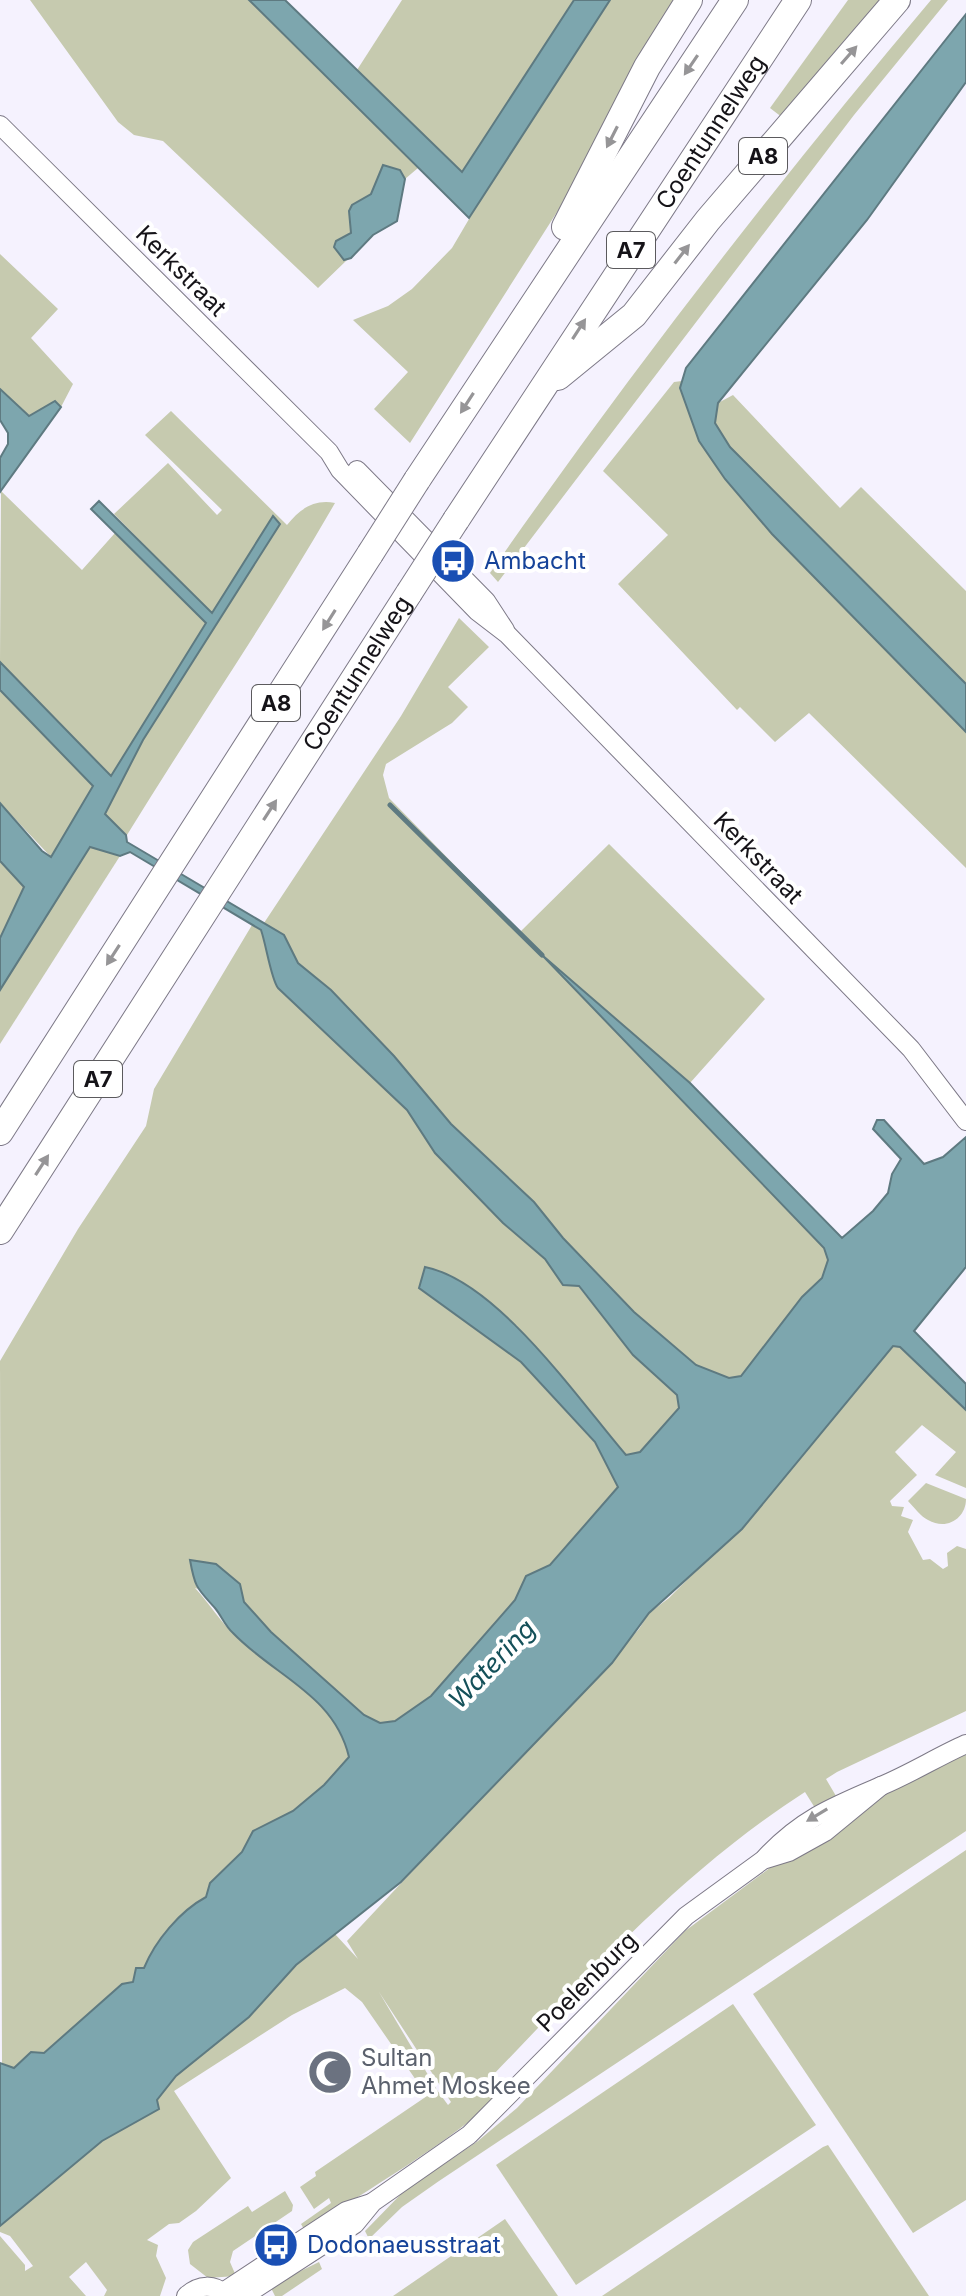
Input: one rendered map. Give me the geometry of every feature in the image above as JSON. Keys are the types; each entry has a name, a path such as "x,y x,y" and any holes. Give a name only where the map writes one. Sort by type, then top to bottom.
{"highway":[{"name":"A8","path":"509,337 647,67 689,0"},
{"name":"A8","path":"0,1132 509,337 735,0"},
{"name":"Coentunnelweg","path":"0,1231 536,394 798,0"},
{"name":"A8","path":"536,394 634,315 708,220 897,0"}],"street":[{"name":"Kerkstraat","path":"0,125 329,452 340,470 477,611 507,634 911,1049 966,1121"},
{"name":"Poelenburg","path":"244,2296 355,2224 373,2202 469,2135 686,1916 763,1860 815,1816 844,1799 881,1786 966,1744"},
{"name":"Poelenburg","path":"225,2294 346,2211 373,2202"},
{"path":"186,2296 202,2286 225,2294"}],"green space":[{"path":"30,0 249,0 418,168 405,179 400,170 383,165 371,194 352,205 351,233 345,238 343,260 347,260 318,288 163,141 134,135 118,122"},
{"path":"402,0 574,0 462,173 357,70"},
{"path":"610,0 692,0 410,443 374,409 408,372 353,320 388,306 412,289 452,248 502,163"},
{"path":"848,0 889,0 783,118 770,108"},
{"path":"931,0 948,0 854,115 498,582 490,573 649,353 816,139"},
{"path":"0,254 58,309 31,338 73,384 61,407 54,402 29,416 0,389"},
{"path":"682,381 680,388 772,534 966,732 966,868 809,713 775,742 740,707 737,710 618,584 668,535 603,471 674,382"},
{"path":"733,395 840,508 861,487 966,591 966,684 730,447 715,423 718,403"},
{"path":"171,411 287,525 308,506 320,502 335,503 127,835 105,814 143,740 279,525 273,517 212,614 114,514 168,463 217,515 222,510 145,435"},
{"path":"1,491 82,570 115,533 207,623 111,776 0,662"},
{"path":"459,618 489,647 448,687 468,707 452,723 386,764 383,775 389,798 520,932 609,844 765,999 690,1083 548,961 824,1248 828,1260 822,1278 802,1297 741,1376 729,1378 696,1365 634,1312 563,1238 534,1202 451,1124 394,1056 298,963 284,935 264,923 401,716"},
{"path":"0,690 93,786 51,857 0,803"},
{"path":"90,847 120,856 0,1044 0,990"},
{"path":"0,861 24,887 0,938"},
{"path":"252,925 261,930 278,988 407,1110 435,1153 503,1223 545,1259 563,1285 578,1286 633,1355 677,1395 679,1408 640,1452 626,1455 516,1325 513,1354 595,1443 618,1487 550,1565 526,1576 515,1600 431,1696 395,1721 380,1723 364,1715 271,1632 244,1602 195,1588 236,1636 318,1703 342,1737 349,1757 324,1785 293,1811 253,1831 242,1852 210,1883 206,1897 186,1910 169,1928 144,1968 136,1968 133,1982 122,1985 44,2054 31,2052 14,2068 2,2065 0,1361 78,1229 146,1126 154,1089"},
{"path":"893,1346 900,1347 966,1410 966,1488 935,1475 956,1452 922,1425 895,1452 917,1475 890,1501 892,1506 904,1507 901,1516 913,1520 908,1532 923,1560 930,1559 943,1569 948,1566 947,1553 957,1546 966,1549 966,1711 837,1772 826,1779 836,1796 815,1808 805,1792 720,1854 641,1924 494,2074 503,2094 431,2149 305,2231 301,2224 331,2203 329,2198 314,2209 300,2187 316,2176 315,2172 427,2096 362,2002 345,1988 292,2015 174,2091 231,2178 196,2211 179,2223 169,2224 147,2240 158,2245 156,2256 166,2278 160,2296 104,2296 107,2290 86,2262 69,2277 86,2296 0,2296 0,2236 25,2265 25,2271 33,2266 10,2236 0,2232 0,2226 102,2141 134,2123 176,2076 249,2017 296,1965 335,1934 358,1959 347,1941 639,1629 649,1613 669,1598 757,1509","holes":["379,1992 451,2102 448,2105 437,2090"]},
{"path":"926,1483 966,1499 959,1517 942,1524 920,1514 908,1501"},
{"path":"966,1753 966,1831 439,2181 402,2207 369,2239 365,2231 403,2192 478,2141 517,2108 685,1931 775,1864 884,1795"},
{"path":"966,1850 966,2200 913,2233 753,1994"},
{"path":"733,2004 816,2125 576,2285 496,2165"},
{"path":"828,2145 929,2296 602,2296 823,2147"},
{"path":"285,2191 293,2205 292,2211 233,2251 230,2262 236,2276 208,2278 190,2264 188,2250 193,2242 248,2206 252,2212"},
{"path":"505,2219 558,2296 393,2296"},
{"path":"319,2262 322,2269 282,2296 275,2296 270,2286"}],"water":[{"path":"249,0 285,0 462,172 574,0 610,0 469,218"},
{"path":"966,14 966,82 867,220 718,403 715,423 730,447 966,684 966,732 772,534 725,479 699,441 680,388 686,368"},
{"path":"383,165 400,170 405,179 397,221 373,235 351,258 344,260 334,247 336,241 351,233 349,211 352,205 371,194"},
{"path":"0,389 29,416 55,401 61,407 0,492 0,458 8,444 8,433 0,420"},
{"name":"Watering","path":"99,501 212,613 273,516 280,524 143,740 105,814 126,835 127,842 284,935 298,963 331,990 394,1056 451,1124 534,1202 563,1238 634,1312 696,1365 729,1378 741,1376 802,1297 822,1278 828,1260 824,1248 542,955 690,1083 842,1238 888,1193 892,1174 901,1159 873,1129 877,1120 884,1120 924,1164 943,1157 966,1137 966,1267 914,1331 966,1384 966,1410 900,1347 893,1346 742,1529 649,1613 612,1663 401,1882 296,1965 249,2017 176,2076 157,2100 159,2109 102,2141 0,2226 0,2063 14,2068 31,2052 44,2053 122,1984 133,1982 136,1968 144,1968 169,1928 206,1897 210,1883 242,1852 253,1831 293,1811 324,1785 349,1757 341,1735 317,1701 249,1648 228,1627 198,1587 190,1560 216,1564 240,1584 244,1602 271,1632 364,1715 380,1723 395,1721 431,1696 515,1600 526,1576 550,1565 618,1487 595,1442 521,1362 419,1288 425,1267 452,1277 480,1294 508,1318 626,1455 640,1452 679,1408 677,1395 633,1355 579,1286 563,1285 545,1259 503,1223 435,1153 407,1110 278,988 261,930 130,852 120,856 90,847 0,990 0,938 24,887 0,861 0,803 42,851 51,857 93,786 0,690 0,662 111,776 206,623 91,509"}],"waterway":[{"path":"390,805 542,955"}],"place":[{"name":"Ambacht","path":"453,561"},
{"name":"Sultan Ahmet Moskee","path":"330,2072"},
{"name":"Dodonaeusstraat","path":"276,2245"}]}
